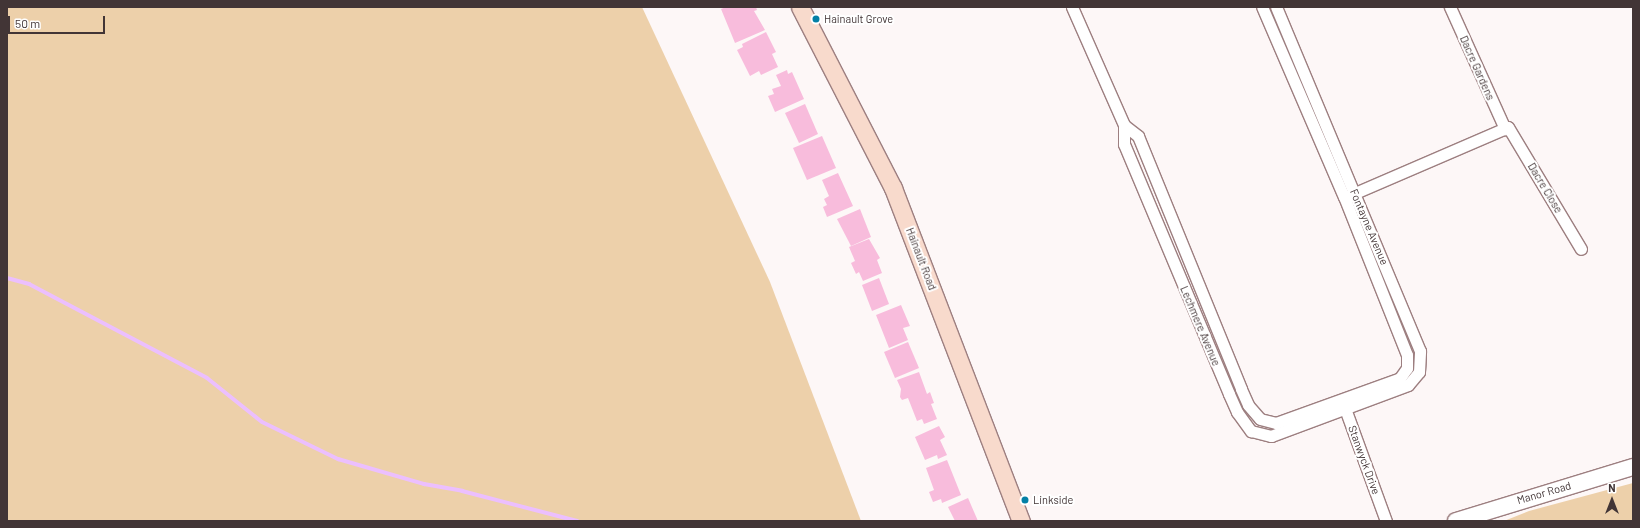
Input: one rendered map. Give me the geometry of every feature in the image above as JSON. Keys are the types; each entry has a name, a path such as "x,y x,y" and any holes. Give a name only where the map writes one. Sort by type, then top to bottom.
{"main road":[{"name":"Hainault Road","path":"800,7 893,188 1021,521"},
{"name":"Manor Road","path":"1456,521 1633,467"}],"street":[{"name":"Lechmere Avenue","path":"1072,7 1124,125 1124,144 1237,412 1251,431 1271,436 1343,404"},
{"name":"Fontayne Avenue","path":"1262,7 1344,197 1407,355 1407,368 1400,378 1343,404"},
{"name":"Fontayne Avenue","path":"1276,7 1412,326 1420,351 1419,372 1408,384 1343,404"},
{"name":"Dacre Gardens","path":"1450,7 1507,128"},
{"name":"Lechmere Avenue","path":"1124,125 1138,136 1248,405 1260,419 1276,423 1343,404"},
{"path":"1344,197 1507,128"},
{"name":"Dacre Close","path":"1507,128 1581,249"},
{"path":"1177,269 1190,263"},
{"path":"1398,331 1412,326"},
{"path":"1229,394 1241,389"},
{"name":"Stanwyck Drive","path":"1343,404 1386,521"}],"shaded area":[{"path":"7,7 642,7 770,282 861,521 7,521"},
{"path":"1633,483 1633,521 1504,521 1529,511"}],"building":[{"path":"726,7 756,7 757,10 754,11 765,30 735,43 721,9"},
{"path":"766,32 776,52 772,54 778,67 761,75 759,71 750,76 737,50 743,47 742,44"},
{"path":"787,70 788,74 792,72 804,99 775,112 768,96 774,94 772,89 781,86 776,75"},
{"path":"805,104 818,134 799,143 785,113"},
{"path":"822,136 836,168 807,180 793,148"},
{"path":"838,173 853,206 827,217 823,207 827,205 824,199 829,196 822,180"},
{"path":"860,209 871,237 851,246 837,219"},
{"path":"869,239 880,258 877,260 882,273 863,281 859,272 856,274 851,263 855,261 849,247"},
{"path":"879,278 889,304 872,311 862,285"},
{"path":"901,305 910,326 903,328 908,340 889,348 876,315"},
{"path":"908,342 919,368 895,378 884,352"},
{"path":"919,372 927,394 930,392 934,403 931,404 937,419 924,424 922,419 917,421 908,398 902,400 900,397 901,389 897,380"},
{"path":"939,426 945,437 940,440 947,455 938,459 937,455 925,460 915,437"},
{"path":"947,460 961,495 942,503 941,499 933,502 929,492 934,490 926,468"},
{"path":"968,498 978,521 955,521 948,507"}],"waterway":[{"path":"7,278 29,284 207,378 262,422 338,459 424,484 462,491 577,521"}],"place":[{"name":"Hainault Grove","path":"816,19"},
{"name":"Linkside","path":"1025,500"}]}
